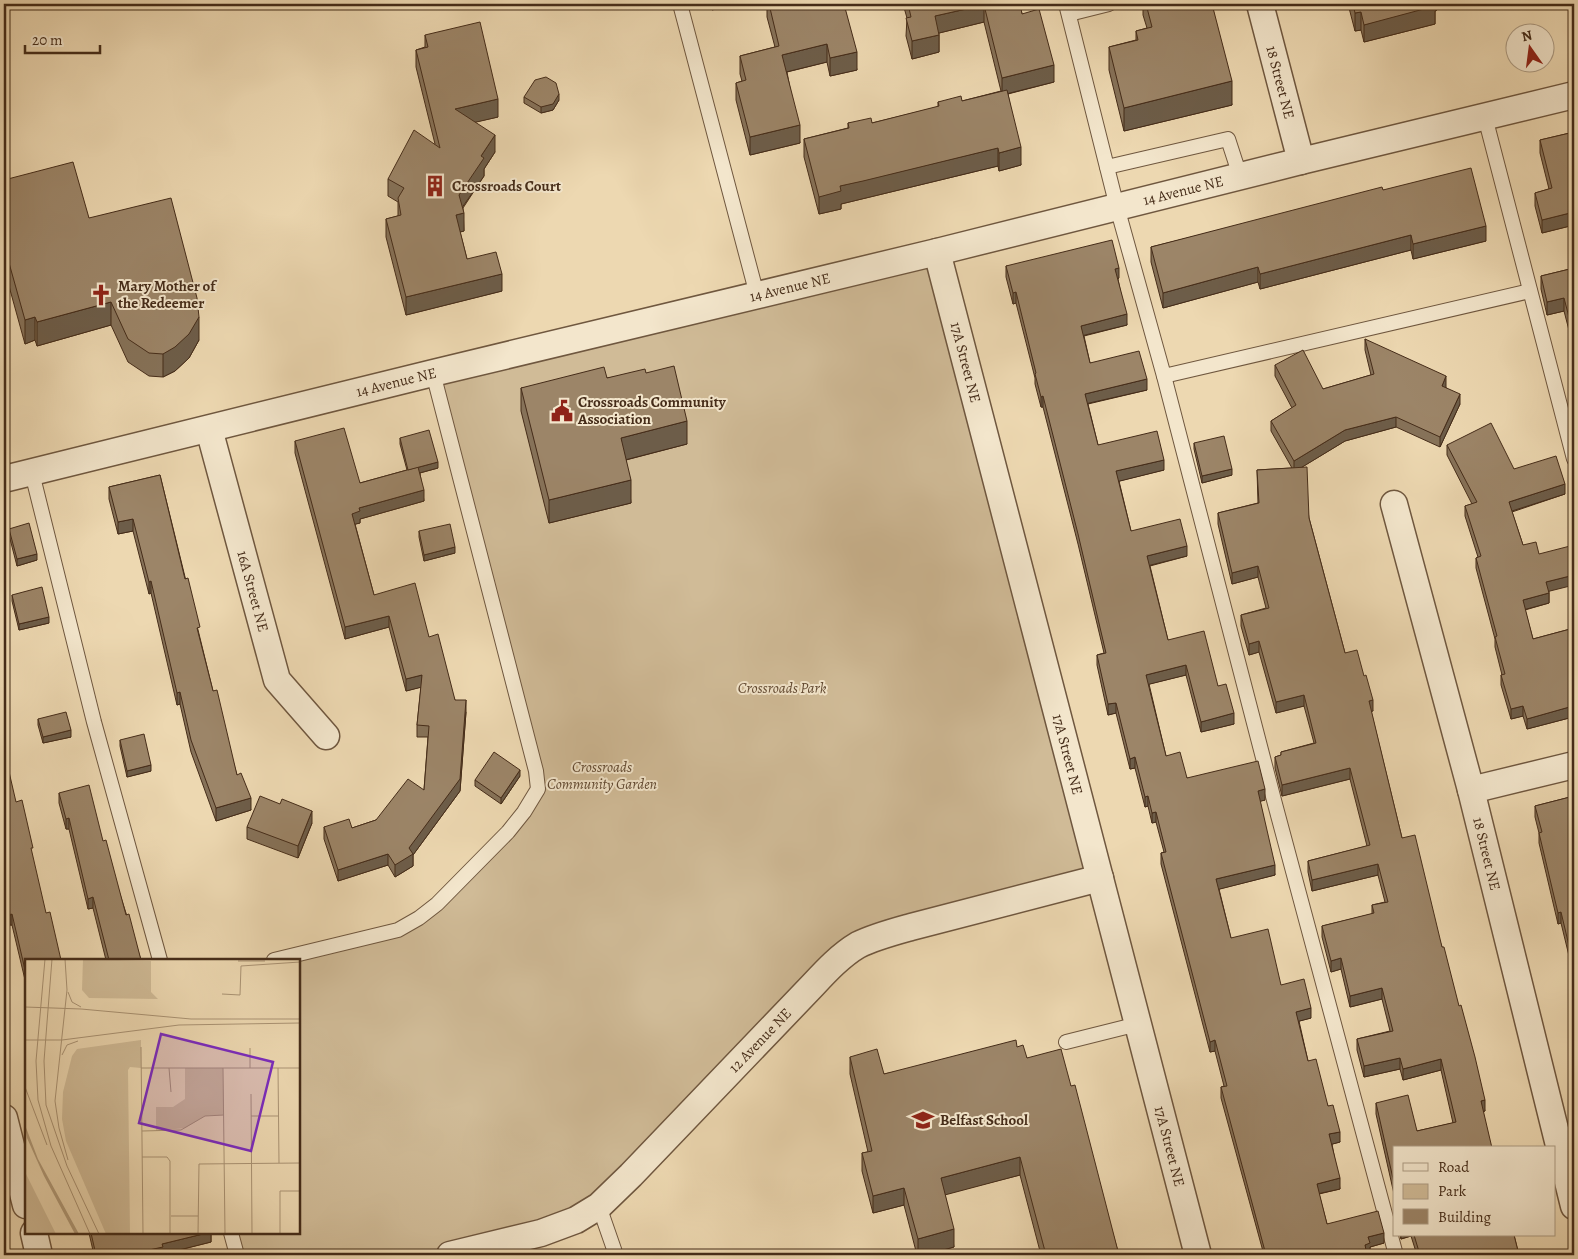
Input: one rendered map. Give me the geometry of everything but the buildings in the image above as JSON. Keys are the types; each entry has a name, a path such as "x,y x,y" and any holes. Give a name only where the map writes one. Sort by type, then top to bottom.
{"street":[{"name":"18 Street NE","path":"1260,4 1301,161"},
{"name":"14 Avenue NE","path":"4,479 433,373 937,252 1574,94"},
{"name":"17A Street NE","path":"937,252 1198,1255"},
{"name":"16A Street NE","path":"209,429 277,680 326,736"},
{"name":"18 Street NE","path":"1394,504 1470,790 1574,1206"},
{"path":"1470,790 1574,765"},
{"name":"12 Avenue NE","path":"450,1255 541,1233 576,1220 599,1206 813,985 834,964 857,946 883,935 911,927 1100,878"},
{"path":"4,1118 25,1201"},
{"path":"34,1234 39,1255"}],"lane":[{"path":"680,4 756,295"},
{"path":"1109,4 1067,9 1117,207 1164,376 1278,814 1396,1255"},
{"path":"1485,117 1574,459"},
{"path":"1107,168 1228,139 1240,176"},
{"path":"1164,376 1530,291"},
{"path":"278,959 398,930 419,918 444,898 508,832 524,812 538,789 536,771 433,373"},
{"path":"32,473 94,722 160,959"},
{"path":"1066,1042 1138,1024"},
{"path":"599,1206 616,1255"},
{"path":"231,1234 237,1255"}],"green space":[{"name":"Crossroads Park","path":"937,252 1100,878 857,946 599,1206 450,1255 237,1255 231,1234 300,1234 300,960 397,930 438,904 538,789 433,373"}],"place":[{"name":"Crossroads Court","path":"435,186"},
{"name":"Mary Mother of the Redeemer","path":"101,295"},
{"name":"Crossroads Community Association","path":"562,411"},
{"name":"Belfast School","path":"923,1120"}],"park label":[{"name":"Crossroads Community Garden","path":"602,776"}]}
